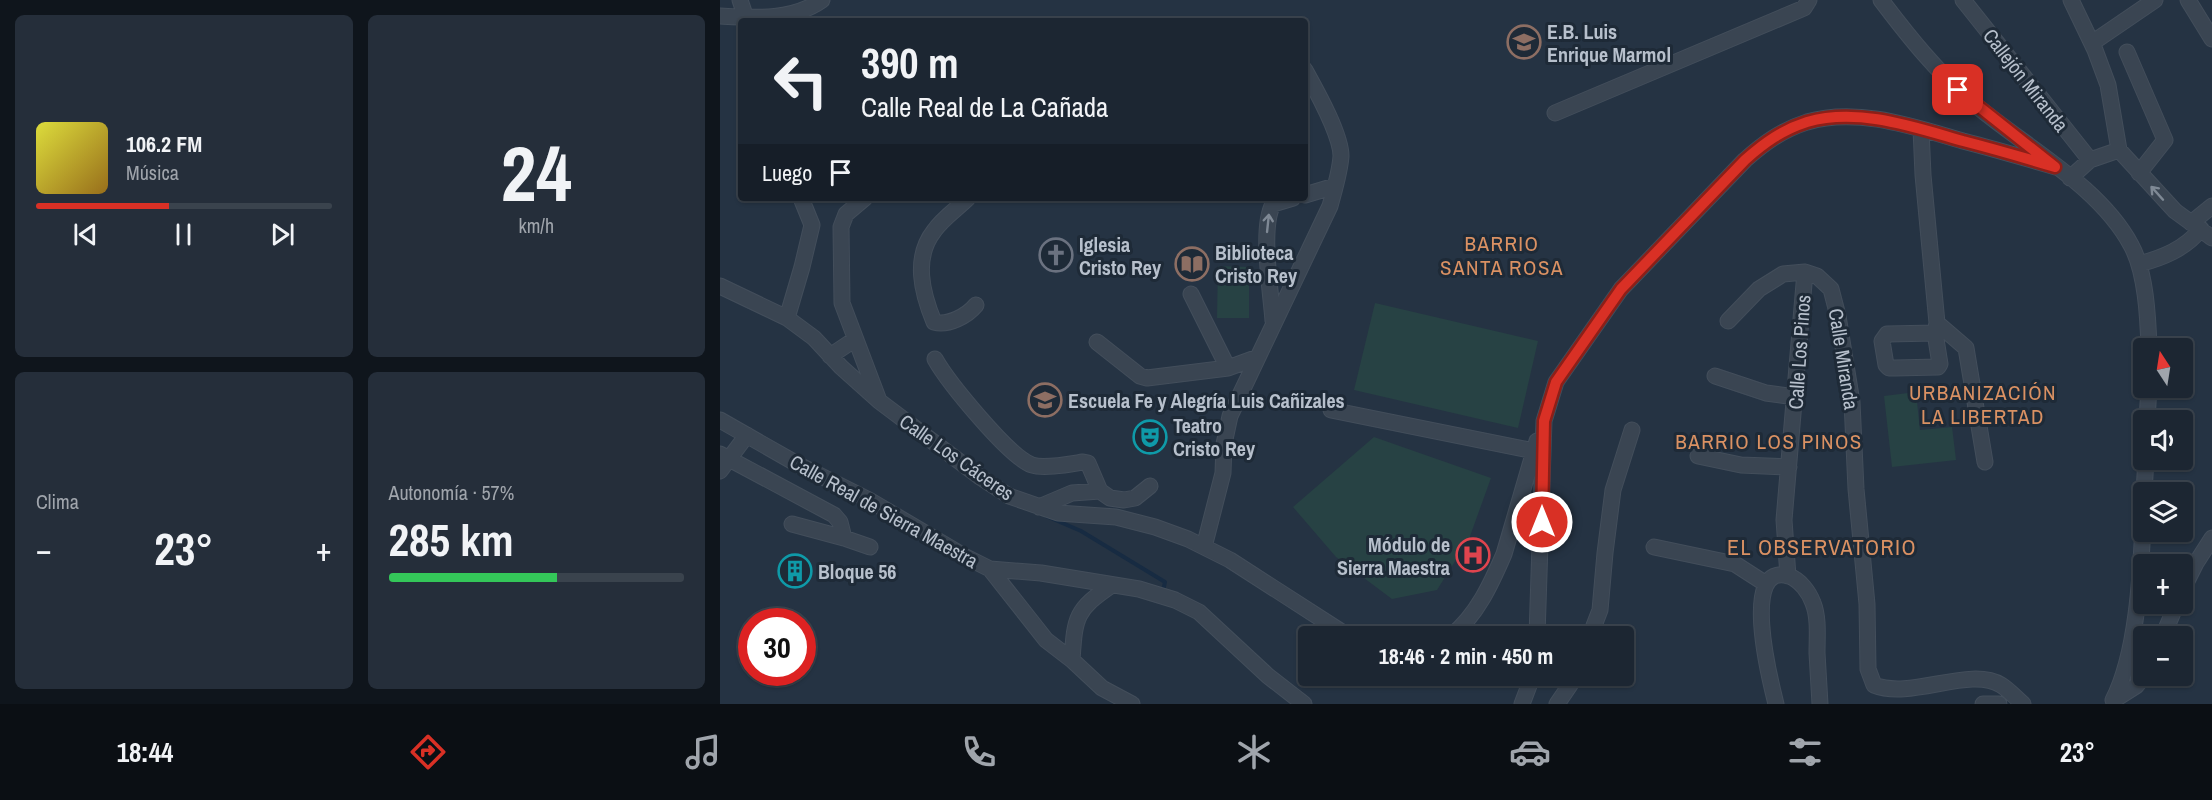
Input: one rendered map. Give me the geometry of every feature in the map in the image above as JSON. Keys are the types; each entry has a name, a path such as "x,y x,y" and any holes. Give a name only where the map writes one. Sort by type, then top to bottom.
{"street":[{"path":"740,0 746,18"},
{"path":"720,16 746,18 785,15 800,12 822,0"},
{"path":"1555,113 1804,8 1809,0"},
{"path":"1881,0 1943,76 1974,104 2070,178 2111,215 2133,247 2139,264 2148,338"},
{"name":"Callejón Miranda","path":"1962,0 2090,160"},
{"path":"2071,0 2091,43 2111,96 2119,150 2175,211 2201,230"},
{"path":"2091,43 2155,0"},
{"path":"2188,0 2212,39"},
{"path":"2127,52 2165,140 2139,173"},
{"path":"1204,547 1223,473 1226,428 1230,416 1330,206 1335,186 1341,156 1339,146 1320,98 1308,76"},
{"path":"1462,626 1470,618 1501,562 1556,382 1621,289 1745,160 1767,141 1796,126 1826,118 1857,117 1883,120 1921,129 2055,167"},
{"path":"1921,129 1936,328 1966,348 1985,462"},
{"path":"2070,178 2090,160 2119,150"},
{"path":"1308,194 1335,186"},
{"path":"787,318 812,225 802,201"},
{"path":"861,201 846,214 841,227 842,303 854,340 879,401"},
{"path":"965,201 928,239 921,263 924,292 934,322 956,320 976,305"},
{"path":"1273,324 1267,242 1270,210 1273,204 1283,201"},
{"path":"2139,264 2161,257 2194,238 2201,230 2212,206"},
{"path":"1728,321 1759,289 1772,280 1793,272 1805,272"},
{"name":"Calle Los Pinos","path":"1788,576 1784,520 1805,272"},
{"name":"Calle Miranda","path":"1805,272 1816,276 1831,289 1847,366 1854,423 1856,489 1865,576 1868,669 1874,685 1890,689 1985,680 2002,686 2023,704"},
{"name":"Calle Los Cáceres","path":"720,286 787,318 814,338 879,401 1009,496 1058,513 1116,517 1155,526 1230,560 1332,626"},
{"path":"1191,294 1228,368"},
{"path":"830,356 854,340"},
{"path":"1097,342 1140,376 1147,378 1228,368 1258,357"},
{"path":"935,359 944,374 981,418 1022,460 1035,466 1088,463 1100,490 1110,498 1124,500 1135,498 1150,486"},
{"path":"1715,376 1766,393 1796,397"},
{"path":"1331,410 1534,451"},
{"name":"Calle Real de Sierra Maestra","path":"720,420 799,465 869,500 990,569 1041,573 1162,595 1199,612 1268,676 1304,704"},
{"path":"1537,626 1544,421"},
{"path":"1594,626 1600,610 1613,490 1632,430"},
{"path":"720,471 725,456 747,435"},
{"path":"725,456 834,515 840,522 844,538"},
{"path":"1698,456 1740,465 1789,467"},
{"path":"1039,507 1072,493 1100,490"},
{"path":"792,524 844,538 870,548"},
{"path":"2193,569 2212,538"},
{"path":"2111,702 2121,683 2132,636 2141,542"},
{"path":"1654,547 1735,564 1766,584"},
{"path":"990,569 1046,640 1102,688 1132,704"},
{"path":"1776,704 1760,611 1760,598 1766,584 1774,577 1788,576 1806,591 1816,613 1820,704"},
{"path":"1072,660 1073,632 1078,618 1086,606 1112,585"},
{"path":"1522,704 1529,686"},
{"path":"1557,704 1569,686"},
{"path":"2111,702 2136,686"},
{"path":"1983,704 1999,704"}],"green space":[{"path":"1218,266 1249,267 1249,318 1217,318"},
{"path":"1375,303 1538,341 1518,428 1354,390"},
{"path":"1916,392 1920,430 1952,427 1956,460 1892,467 1884,396"},
{"path":"1374,437 1491,478 1469,539 1437,590 1392,599 1336,557 1293,507"}],"waterway":[{"path":"1046,516 1081,531 1165,582 1163,591"}],"place":[{"name":"E.B. Luis Enrique Marmol","path":"1524,42"},
{"name":"Iglesia Cristo Rey","path":"1056,255"},
{"name":"Biblioteca Cristo Rey","path":"1192,264"},
{"name":"Escuela Fe y Alegría Luis Cañizales","path":"1045,400"},
{"name":"Teatro Cristo Rey","path":"1150,437"},
{"name":"Módulo de Sierra Maestra","path":"1473,555"},
{"name":"Bloque 56","path":"795,571"}],"district":[{"name":"BARRIO SANTA ROSA","path":"1502,255"},
{"name":"URBANIZACIÓN LA LIBERTAD","path":"1983,404"},
{"name":"BARRIO LOS PINOS","path":"1769,441"},
{"name":"EL OBSERVATORIO","path":"1822,547"}],"route":[{"path":"1542,522 1544,421 1556,382 1621,289 1745,160 1767,141 1809,122 1826,118 1857,117 1883,120 1921,129 2055,167 1958,90"}]}
